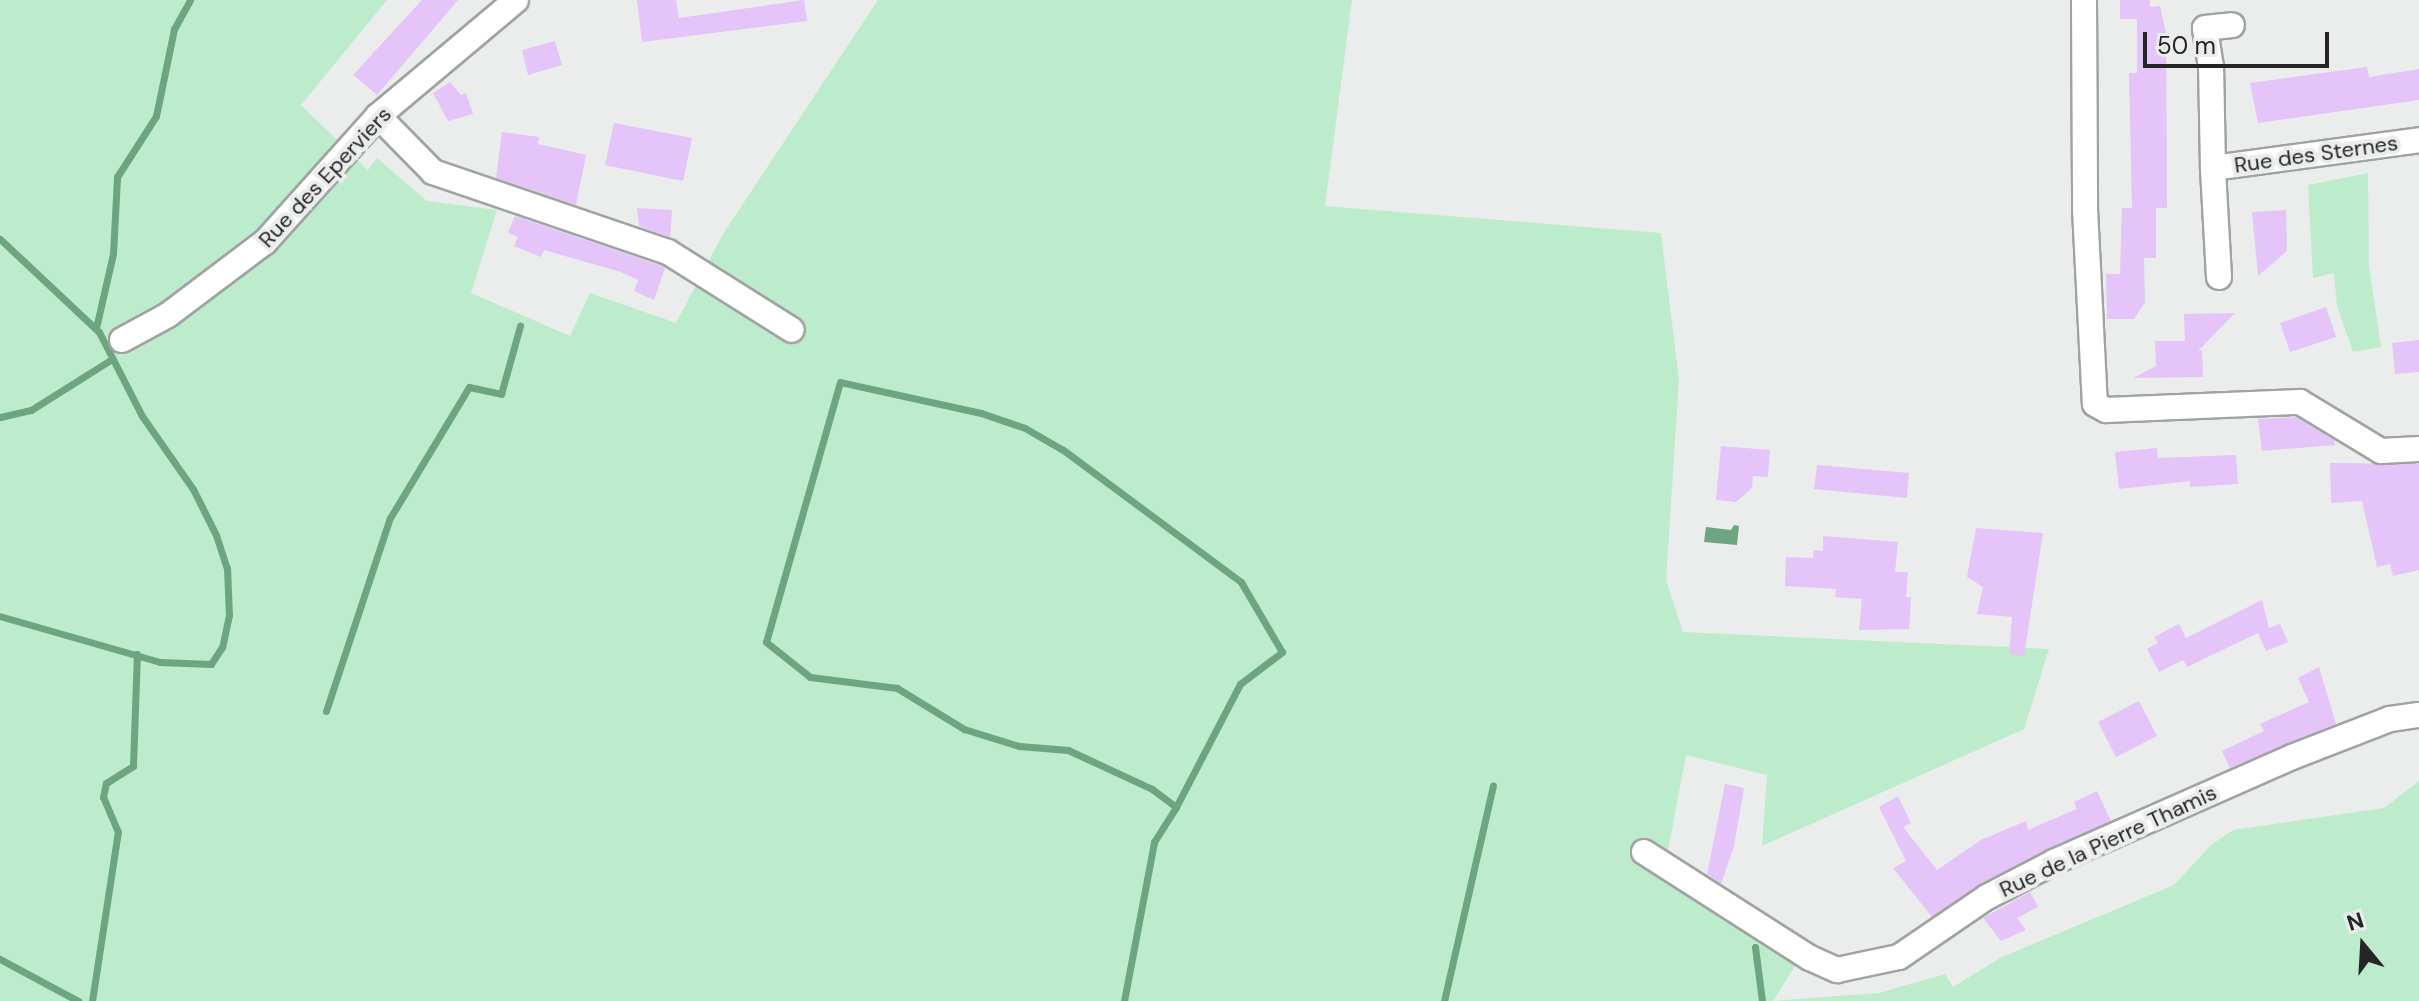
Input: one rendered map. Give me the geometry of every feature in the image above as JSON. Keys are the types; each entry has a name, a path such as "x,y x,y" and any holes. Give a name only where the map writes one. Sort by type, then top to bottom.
{"street":[{"name":"Rue des Eperviers","path":"122,340 168,315 265,242 378,116 516,0"},
{"path":"2084,0 2085,209 2095,404 2106,410 2300,402 2381,451 2419,449"},
{"name":"Rue des Sternes","path":"2219,277 2205,28 2232,25"},
{"path":"378,116 433,172 668,252 792,330"},
{"name":"Rue des Sternes","path":"2213,168 2419,140"},
{"name":"Rue de la Pierre Thamis","path":"1644,852 1810,958 1837,970 1899,957 1987,897 2054,862 2292,757 2390,719 2419,715"}],"shaded area":[{"path":"0,0 387,0 301,105 368,170 377,158 427,201 497,210 471,293 570,336 590,293 676,323 723,234 878,0 1352,0 1325,206 1661,233 1679,380 1666,580 1683,632 2049,649 2024,729 1762,846 1767,775 1686,755 1663,877 1800,958 1773,1001 0,1001"},
{"path":"2368,173 2369,266 2381,347 2353,352 2337,306 2334,273 2313,278 2308,185"},
{"path":"1734,525 1739,526 1737,545 1704,542 1706,527 1731,530"},
{"path":"2419,781 2419,1001 1773,1001 1879,993 1945,974 1953,987 2000,958 2174,885 2211,845 2233,830 2384,808"}],"building":[{"path":"422,0 458,0 377,95 353,75"},
{"path":"637,0 676,0 679,18 804,0 807,21 642,42"},
{"path":"2120,0 2150,0 2150,7 2160,6 2166,33 2167,208 2156,208 2156,258 2144,258 2145,302 2134,319 2107,319 2106,274 2120,274 2122,208 2132,208 2129,73 2137,73 2137,19 2120,19"},
{"path":"555,41 562,65 528,75 522,50"},
{"path":"2367,67 2369,77 2419,69 2419,100 2258,123 2250,83"},
{"path":"450,82 461,95 466,93 473,114 448,121 433,93"},
{"path":"614,123 692,138 683,181 605,165"},
{"path":"502,132 539,137 538,144 586,155 576,205 496,178"},
{"path":"637,208 672,210 670,237 639,226"},
{"path":"2286,210 2287,251 2258,276 2252,212"},
{"path":"515,216 662,266 665,268 654,300 634,291 638,280 621,272 544,250 541,257 514,246 518,237 508,233"},
{"path":"2326,307 2336,337 2290,352 2280,323"},
{"path":"2235,313 2198,351 2202,350 2203,377 2133,378 2156,366 2155,341 2185,341 2184,314"},
{"path":"2419,340 2419,372 2395,374 2392,343"},
{"path":"2296,417 2334,440 2335,445 2262,451 2258,419"},
{"path":"1721,446 1770,450 1768,477 1753,476 1752,488 1736,502 1716,500"},
{"path":"2157,448 2158,458 2236,455 2238,484 2190,487 2190,481 2119,489 2115,452"},
{"path":"2330,463 2419,464 2419,570 2393,576 2390,564 2377,567 2362,501 2331,503"},
{"path":"1817,465 1909,473 1907,498 1814,489"},
{"path":"1976,528 2043,533 2024,656 2009,654 2012,617 1977,614 1983,587 1967,577"},
{"path":"1823,536 1898,542 1895,572 1908,572 1906,597 1911,597 1909,629 1859,630 1862,599 1835,597 1836,589 1785,586 1786,557 1813,558 1814,550 1823,551"},
{"path":"2262,600 2269,628 2280,624 2288,642 2266,651 2258,633 2187,667 2183,660 2159,672 2147,649 2158,643 2154,637 2179,624 2186,638"},
{"path":"2319,667 2336,724 2230,768 2222,751 2264,731 2260,724 2309,702 2298,678"},
{"path":"2139,701 2157,736 2116,757 2098,722"},
{"path":"1725,784 1744,788 1734,846 1721,884 1707,874"},
{"path":"2097,791 2111,821 1980,884 1932,917 1893,868 1906,861 1879,807 1898,796 1911,823 1903,827 1937,870 1981,840 2026,821 2028,830 2077,809 2074,802"},
{"path":"2030,892 2038,907 2017,918 2026,930 2001,941 1983,918"}],"waterway":[{"path":"96,328 113,254 117,177 156,116 174,29 190,0"},
{"path":"0,239 99,332 142,416 193,489 216,535 227,568 229,615 222,647 211,664 160,662 0,616"},
{"path":"326,711 390,518 469,387 501,394 520,326"},
{"path":"0,417 31,410 112,359"},
{"path":"1124,1001 1154,842 1176,807 1240,684 1282,652 1241,582 1063,450 1025,428 981,413 840,382 766,642 810,677 897,688 964,729 1019,746 1068,750 1152,789 1176,807"},
{"path":"92,1001 118,832 103,797 106,783 133,766 137,654"},
{"path":"1444,1001 1493,786"},
{"path":"1755,947 1762,1001"},
{"path":"0,959 78,1001"}]}
